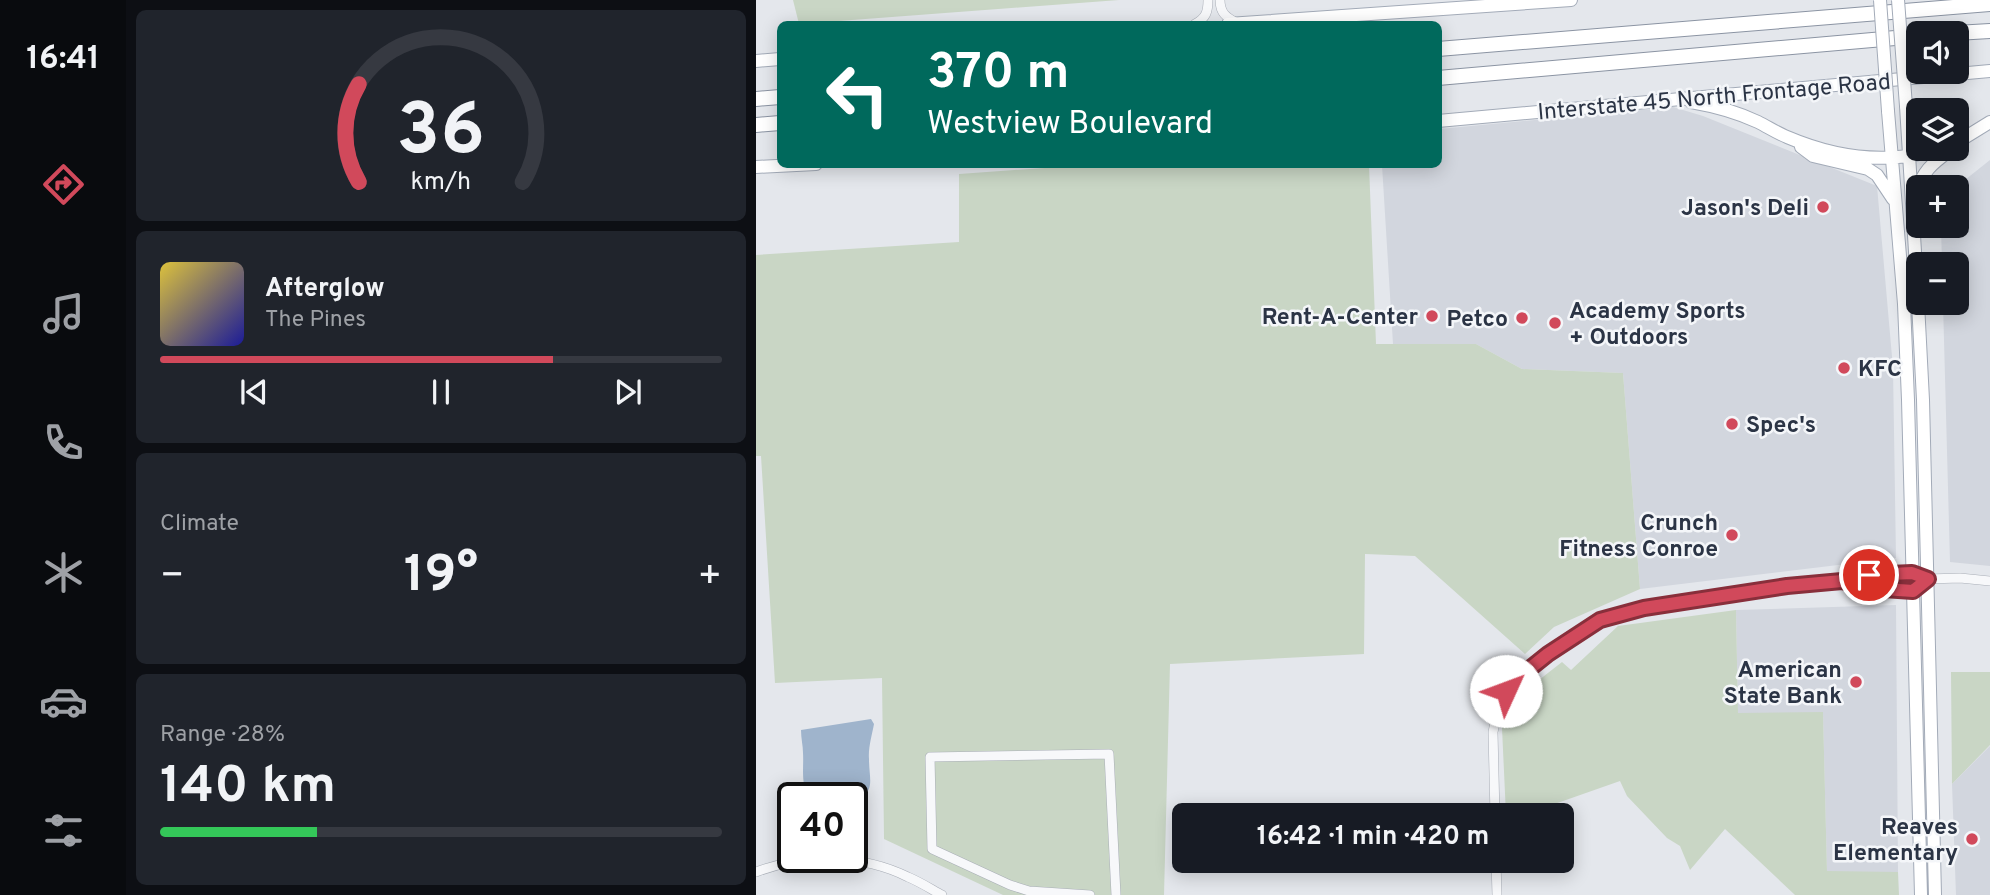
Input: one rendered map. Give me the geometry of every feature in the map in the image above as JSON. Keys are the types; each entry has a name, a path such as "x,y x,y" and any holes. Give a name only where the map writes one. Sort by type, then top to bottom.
{"highway":[{"path":"1442,49 1990,4"},
{"path":"1969,32 1990,31"},
{"path":"1442,78 1906,37"},
{"path":"756,99 777,97"},
{"path":"756,125 777,123"}],"main road":[{"path":"1272,21 1460,4 1571,0"},
{"path":"1880,0 1908,400 1921,895"},
{"path":"1898,0 1906,106"},
{"path":"756,61 777,59"},
{"name":"Interstate 45 North Frontage Road","path":"1442,121 1990,71"},
{"path":"1670,99 1712,106 1741,115 1829,153 1872,159 1906,155"},
{"path":"1969,137 1990,122"},
{"path":"1789,138 1813,156 1868,169 1877,175 1896,203"},
{"path":"1923,175 1935,161"},
{"path":"756,167 777,166"},
{"path":"1919,315 1935,895"},
{"path":"1919,810 1933,811"}],"street":[{"path":"1200,21 1207,13 1208,0"},
{"path":"1220,0 1225,17 1233,21"},
{"path":"1495,803 1493,732 1499,704 1513,682 1548,654 1600,620 1644,608 1869,575 1912,573 1928,579 1990,581"},
{"path":"1842,581 1869,588 1913,591 1928,579"},
{"path":"1090,895 1033,893 932,849 930,757 1109,754 1116,895"},
{"path":"756,873 812,860 852,861 872,864 907,876 942,895"},
{"path":"1496,873 1497,895"}],"shaded area":[{"path":"1673,107 1703,116 1877,186 1893,368 1896,558 1640,589 1623,373 1522,369 1476,344 1393,344 1382,168 1442,168 1442,129"},
{"path":"1990,160 1990,566 1950,562 1943,315 1969,315 1969,252 1942,252 1941,238 1969,238 1969,177"},
{"path":"1896,605 1898,872 1827,872 1823,713 1738,713 1736,610"},
{"name":"Reaves Elementary","path":"1990,746 1990,895 1956,895 1952,784"}],"green space":[{"path":"793,0 1119,0 839,21 798,21"},
{"path":"1045,168 1369,168 1376,344 1476,344 1522,369 1623,373 1640,589 1554,627 1525,654 1415,556 1365,554 1364,654 1170,664 1164,895 1003,895 884,839 882,678 775,683 761,456 756,456 756,255 959,242 959,174"},
{"path":"1736,610 1738,713 1823,712 1827,871 1898,872 1899,895 1795,895 1725,829 1690,870 1680,846 1667,838 1627,796 1620,781 1557,803 1505,803 1502,728 1511,702 1526,684 1530,687 1562,662 1571,670 1618,626"},
{"path":"1951,672 1990,672 1990,745 1952,784"}],"water":[{"path":"871,719 874,724 869,750 868,790 868,782 804,782 801,730"}],"place":[{"name":"Jason's Deli","path":"1823,207"},
{"name":"Rent-A-Center","path":"1432,316"},
{"name":"Petco","path":"1522,318"},
{"name":"Academy Sports + Outdoors","path":"1555,323"},
{"name":"KFC","path":"1844,368"},
{"name":"Spec's","path":"1732,424"},
{"name":"Crunch Fitness Conroe","path":"1732,535"},
{"name":"American State Bank","path":"1856,682"},
{"name":"Reaves Elementary","path":"1972,839"}],"route":[{"path":"1506,691 1513,682 1548,654 1600,620 1644,608 1787,586 1842,581 1869,588 1913,591 1928,579 1912,573 1869,575"}]}
